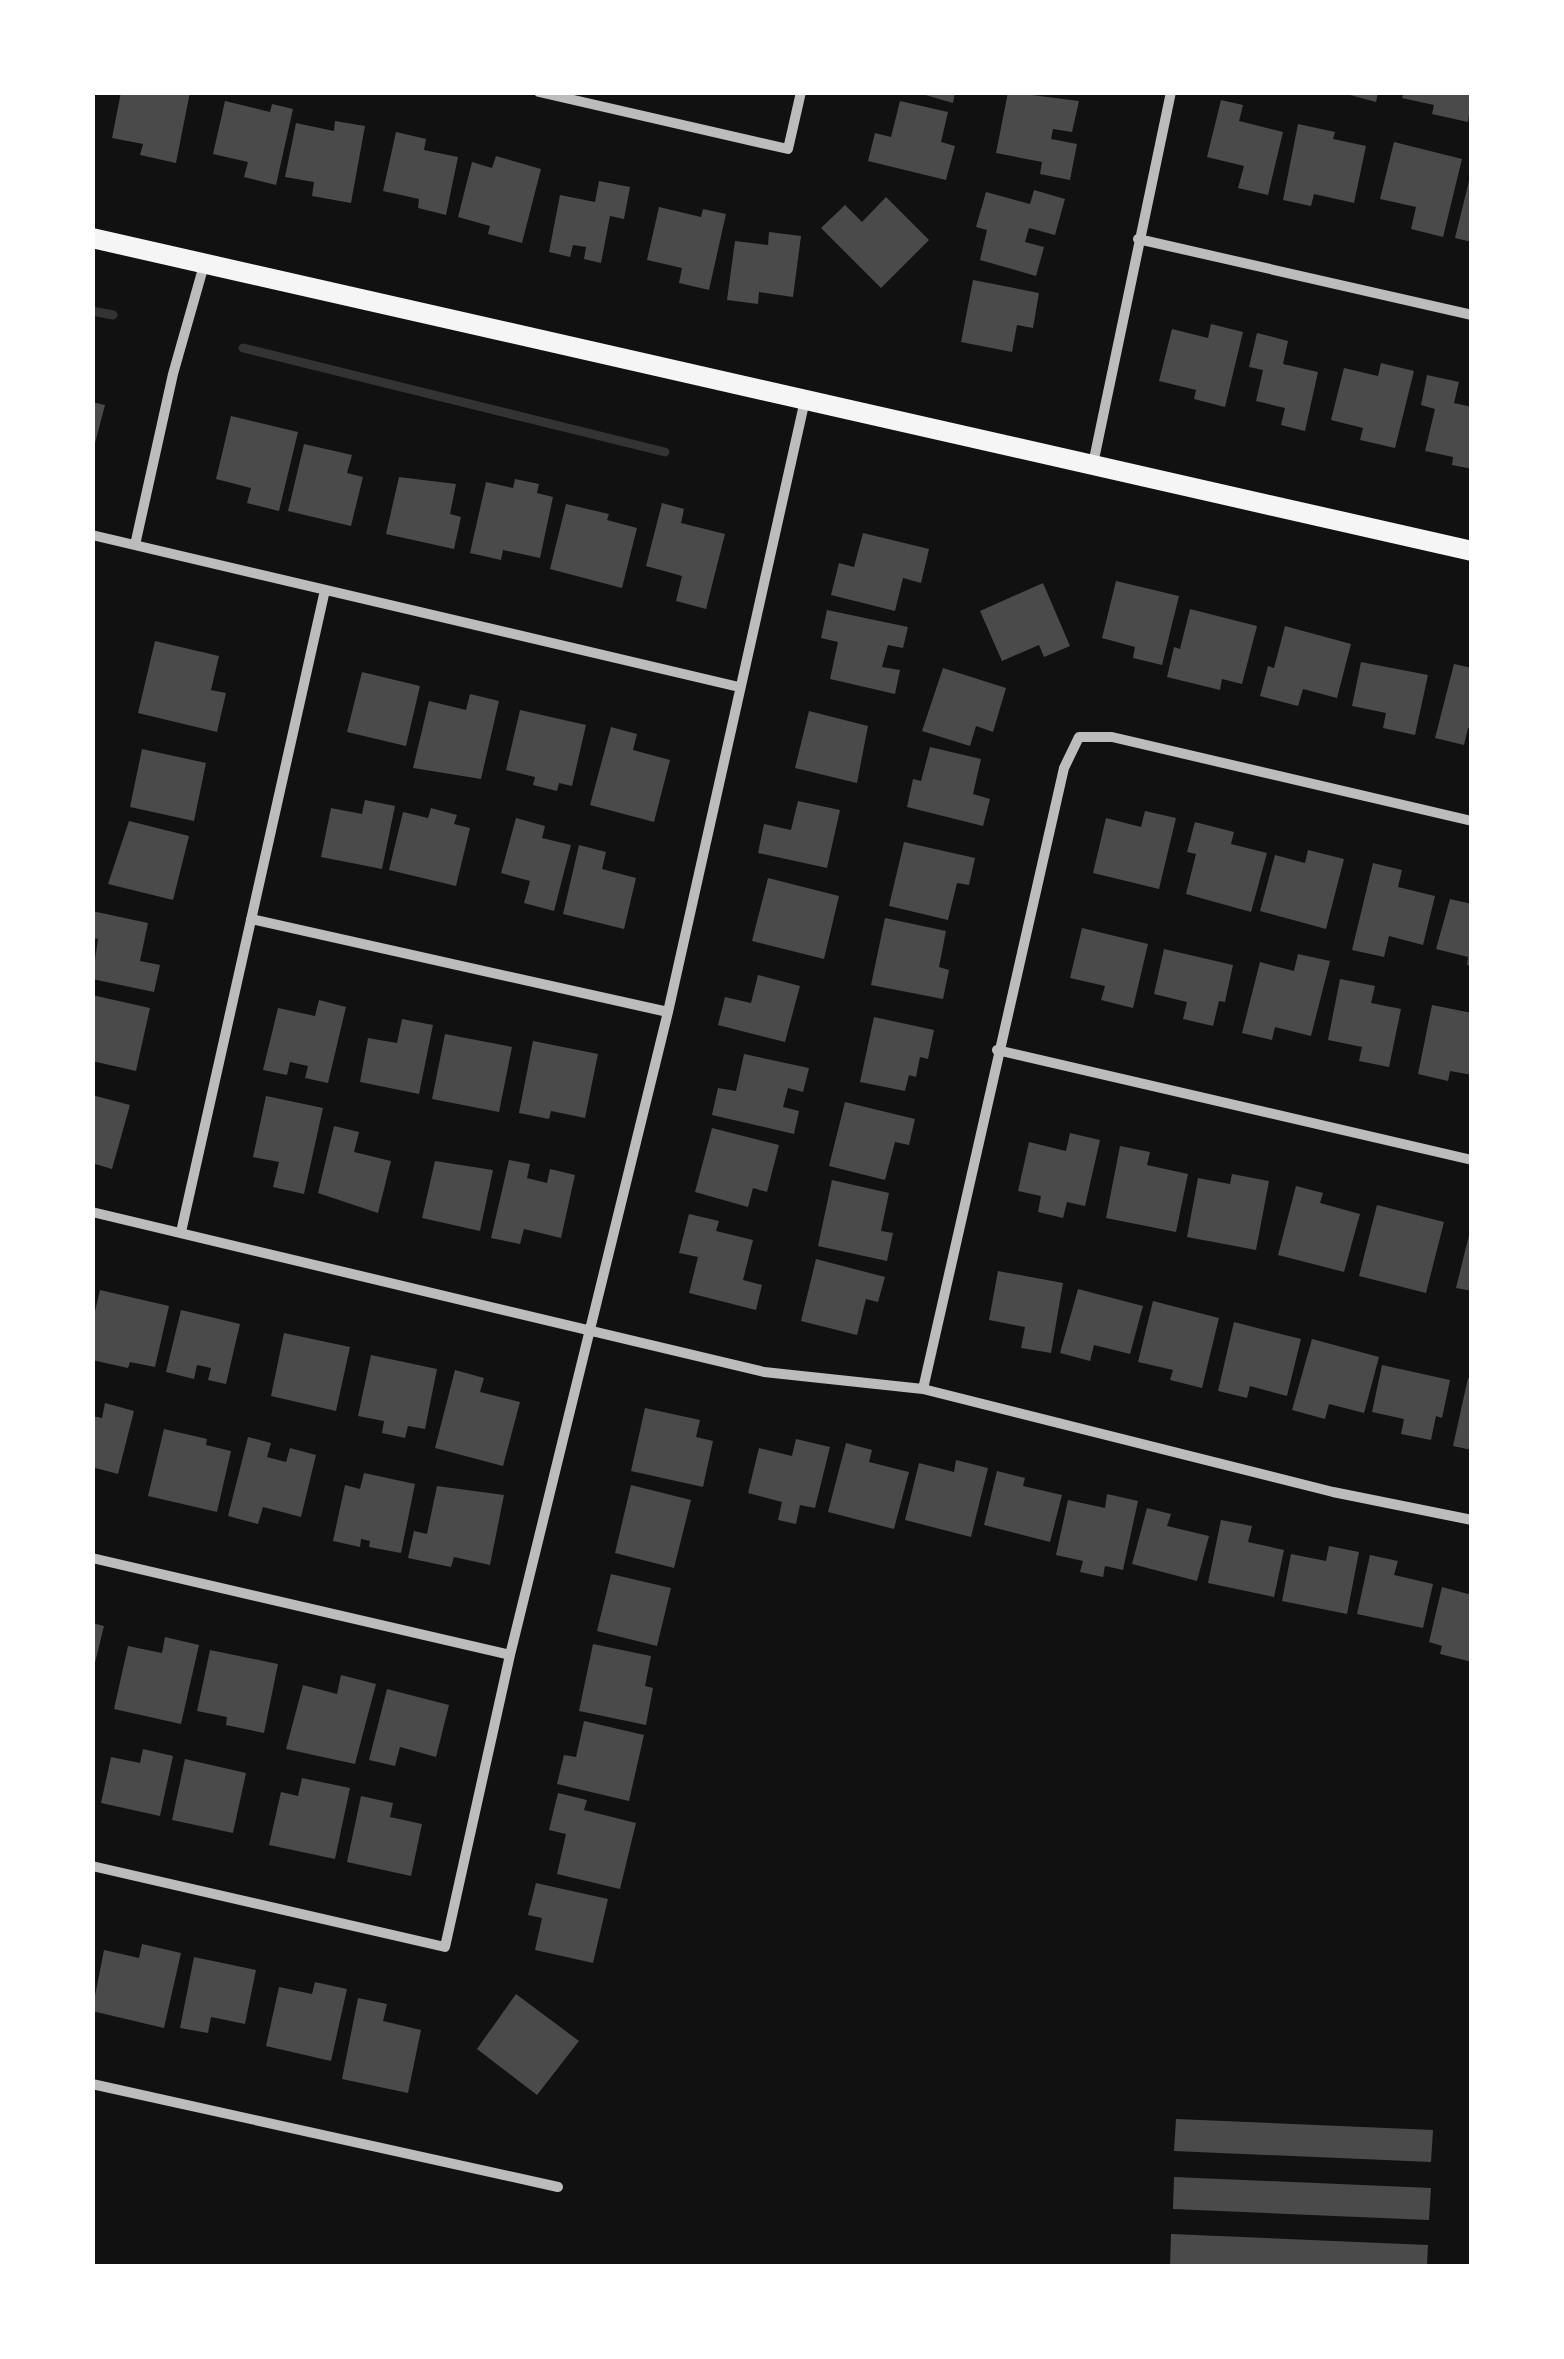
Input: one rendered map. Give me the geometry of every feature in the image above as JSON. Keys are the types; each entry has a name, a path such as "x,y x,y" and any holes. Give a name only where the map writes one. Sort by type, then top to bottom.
{"main road":[{"path":"92,238 1472,552"}],"street":[{"path":"539,92 788,149 801,92"},
{"path":"1093,464 1171,92"},
{"path":"1138,239 1472,315"},
{"path":"135,544 204,265"},
{"path":"92,1866 445,1947 510,1655 668,1012 805,400"},
{"path":"92,535 738,687"},
{"path":"181,1232 325,590"},
{"path":"924,1389 997,1050 1064,768 1078,737 1112,737 1472,822"},
{"path":"252,920 668,1012"},
{"path":"997,1050 1472,1160"},
{"path":"92,1212 764,1372 924,1389 1333,1492 1472,1520"},
{"path":"92,1558 510,1655"},
{"path":"92,2084 558,2187"}],"building":[{"path":"121,92 190,92 176,163 140,155 143,144 112,138"},
{"path":"915,92 955,92 953,103"},
{"path":"1008,92 1079,101 1072,132 1053,129 1051,139 1077,144 1070,180 1040,174 1042,162 996,153"},
{"path":"1339,92 1378,92 1376,102"},
{"path":"1404,92 1472,92 1468,122 1432,114 1434,105 1402,98"},
{"path":"1221,100 1243,105 1239,121 1283,132 1268,195 1238,188 1244,166 1207,157"},
{"path":"225,101 270,112 272,104 293,109 276,185 244,177 248,162 213,154"},
{"path":"900,101 948,112 941,142 955,146 946,180 868,161 875,133 891,137"},
{"path":"335,121 365,126 351,203 312,196 314,182 285,177 296,123 334,131"},
{"path":"1298,124 1335,132 1333,139 1366,146 1354,203 1314,194 1311,206 1283,200"},
{"path":"396,132 426,139 424,150 458,157 446,215 418,208 419,199 383,191"},
{"path":"1394,142 1462,159 1443,237 1411,229 1416,207 1380,199"},
{"path":"496,156 541,169 522,243 488,234 490,226 458,217 472,162 492,168"},
{"path":"1472,177 1472,242 1455,238"},
{"path":"599,181 630,187 624,219 610,216 601,263 584,259 586,247 573,245 570,257 549,252 560,195 595,202"},
{"path":"1034,190 1065,199 1055,235 1029,228 1025,242 1044,247 1036,276 980,260 987,230 976,227 986,192 1030,204"},
{"path":"886,197 929,240 881,288 821,228 845,205 862,222"},
{"path":"659,207 701,217 703,209 726,214 709,290 679,283 682,268 647,260"},
{"path":"769,232 801,236 793,297 759,292 758,304 727,300 735,241 768,245"},
{"path":"973,280 1039,293 1033,328 1017,325 1012,352 961,342"},
{"path":"1211,324 1243,332 1225,407 1194,399 1196,390 1159,381 1172,329 1208,338"},
{"path":"1257,333 1288,341 1283,364 1318,372 1305,431 1281,425 1285,408 1256,401 1263,370 1249,367"},
{"path":"1381,363 1414,371 1395,448 1360,440 1363,428 1331,420 1344,368 1378,376"},
{"path":"1427,375 1459,382 1454,403 1472,407 1472,469 1452,465 1453,457 1425,451 1435,409 1421,405"},
{"path":"92,402 105,405 94,447 92,447"},
{"path":"231,416 298,432 279,511 247,503 251,488 216,479"},
{"path":"304,444 352,455 347,473 363,477 351,526 288,511"},
{"path":"399,477 456,484 450,514 461,517 454,549 386,534"},
{"path":"515,479 539,484 537,493 553,497 540,558 503,550 501,560 470,553 486,482 513,488"},
{"path":"662,503 684,509 681,523 725,534 706,609 676,601 682,576 646,566"},
{"path":"566,504 609,514 607,520 637,528 622,588 550,569"},
{"path":"863,533 929,549 921,583 903,578 895,611 831,595 839,563 854,567"},
{"path":"1116,581 1179,596 1162,665 1133,658 1135,647 1102,638"},
{"path":"1043,583 1070,646 1044,657 1039,645 1002,661 980,611"},
{"path":"1190,609 1257,626 1242,684 1222,679 1220,690 1167,677 1174,647 1180,649"},
{"path":"827,610 908,627 903,648 888,645 882,667 900,670 895,694 830,679 838,642 821,638"},
{"path":"1285,626 1351,644 1337,698 1303,689 1298,706 1260,696 1268,666 1274,668"},
{"path":"155,641 219,656 211,690 226,693 217,732 138,713"},
{"path":"1361,662 1428,675 1415,735 1383,728 1386,713 1352,706"},
{"path":"1454,664 1472,668 1472,729 1468,728 1464,745 1435,738"},
{"path":"943,668 1006,688 993,732 976,726 970,746 922,731"},
{"path":"362,672 420,686 406,746 347,732"},
{"path":"470,694 499,701 481,779 413,768 429,701 466,710"},
{"path":"520,710 586,725 572,786 559,783 557,791 533,785 535,777 506,770"},
{"path":"809,711 868,726 857,783 795,768"},
{"path":"611,727 637,734 633,750 670,760 654,822 590,805"},
{"path":"930,747 981,759 973,794 990,799 983,826 907,807 913,779 921,781"},
{"path":"142,749 206,763 194,821 130,807"},
{"path":"365,800 395,806 382,869 321,857 331,808 362,814"},
{"path":"798,801 840,810 827,868 758,853 764,824 791,830"},
{"path":"431,808 457,815 454,824 470,828 456,886 389,870 403,812 428,818"},
{"path":"1145,811 1176,818 1159,889 1093,873 1106,818 1141,827"},
{"path":"516,818 545,826 542,838 571,845 554,911 524,903 530,881 501,873"},
{"path":"129,821 189,836 173,900 108,884"},
{"path":"1195,822 1234,832 1231,844 1267,853 1251,912 1186,894 1196,854 1187,852"},
{"path":"904,842 975,858 969,885 957,883 948,920 889,906"},
{"path":"579,845 606,852 602,869 636,878 624,929 563,914"},
{"path":"1308,850 1344,859 1326,929 1260,911 1275,855 1305,863"},
{"path":"1373,863 1402,870 1398,887 1435,896 1423,945 1389,936 1384,957 1352,950"},
{"path":"768,878 839,896 824,959 752,941"},
{"path":"1450,899 1472,904 1472,966 1467,965 1468,957 1436,949"},
{"path":"92,911 148,923 140,961 160,965 154,992 92,979 98,939 92,938"},
{"path":"885,918 946,931 939,967 949,970 943,999 871,985"},
{"path":"1082,928 1148,944 1133,1008 1101,1000 1105,986 1070,978"},
{"path":"1164,949 1233,965 1225,1002 1219,1001 1213,1026 1183,1019 1187,1002 1154,994"},
{"path":"1298,954 1330,961 1311,1036 1275,1027 1272,1040 1242,1033 1260,962 1294,971"},
{"path":"758,975 800,986 785,1042 718,1025 725,997 751,1003"},
{"path":"1340,979 1375,986 1371,1003 1401,1009 1389,1067 1359,1061 1362,1047 1328,1040"},
{"path":"92,995 150,1008 136,1071 92,1061"},
{"path":"319,1000 346,1007 328,1083 305,1078 308,1066 290,1062 287,1075 263,1070 278,1008 315,1016"},
{"path":"1432,1005 1472,1013 1472,1075 1450,1071 1448,1081 1418,1074"},
{"path":"874,1017 934,1030 928,1059 920,1057 916,1077 909,1075 905,1091 860,1082"},
{"path":"402,1019 433,1025 419,1094 360,1082 368,1038 397,1043"},
{"path":"445,1034 512,1047 499,1112 432,1099"},
{"path":"533,1041 598,1054 585,1118 551,1111 549,1119 519,1113"},
{"path":"744,1054 809,1068 803,1092 788,1088 783,1107 799,1111 794,1134 712,1115 718,1088 736,1091"},
{"path":"92,1095 130,1105 112,1169 92,1163"},
{"path":"266,1096 323,1108 304,1194 273,1187 279,1162 253,1157"},
{"path":"845,1102 915,1119 909,1145 895,1142 885,1180 829,1166"},
{"path":"334,1126 359,1132 354,1152 391,1161 378,1213 318,1193"},
{"path":"712,1128 779,1145 767,1192 753,1188 748,1207 695,1192"},
{"path":"1070,1133 1100,1140 1085,1206 1067,1202 1063,1218 1038,1212 1041,1196 1018,1191 1029,1142 1066,1151"},
{"path":"1120,1146 1150,1152 1147,1165 1188,1174 1176,1232 1106,1218"},
{"path":"509,1160 530,1164 527,1178 547,1183 550,1169 575,1175 561,1238 524,1229 520,1244 491,1238"},
{"path":"435,1161 493,1170 480,1231 422,1218"},
{"path":"1232,1174 1269,1181 1256,1250 1187,1237 1198,1178 1230,1184"},
{"path":"832,1180 889,1193 881,1231 893,1233 887,1261 818,1246"},
{"path":"1296,1186 1323,1193 1320,1203 1360,1214 1344,1272 1278,1255"},
{"path":"1377,1205 1444,1222 1426,1293 1359,1276"},
{"path":"689,1214 719,1221 716,1231 753,1240 743,1280 762,1285 756,1310 689,1293 698,1257 679,1253"},
{"path":"1472,1223 1472,1291 1456,1288"},
{"path":"816,1259 885,1277 878,1302 866,1299 857,1335 801,1321"},
{"path":"998,1271 1063,1283 1051,1353 1021,1348 1025,1327 989,1320"},
{"path":"1078,1289 1143,1306 1130,1354 1094,1345 1090,1361 1060,1353"},
{"path":"100,1290 169,1306 155,1367 130,1362 128,1368 92,1360 92,1324"},
{"path":"1153,1301 1219,1318 1202,1388 1170,1380 1173,1370 1138,1362"},
{"path":"181,1310 240,1324 226,1384 208,1380 211,1368 197,1365 194,1379 166,1372"},
{"path":"1234,1322 1301,1339 1287,1396 1250,1386 1247,1398 1218,1391"},
{"path":"284,1333 350,1347 336,1411 271,1396"},
{"path":"1312,1339 1379,1357 1364,1413 1329,1404 1325,1419 1292,1410"},
{"path":"371,1355 437,1369 425,1429 408,1426 405,1438 382,1433 384,1421 358,1416"},
{"path":"1382,1365 1450,1380 1442,1418 1436,1416 1431,1440 1401,1434 1404,1419 1372,1412"},
{"path":"455,1370 484,1378 480,1392 520,1402 503,1466 435,1448"},
{"path":"1468,1378 1472,1379 1472,1450 1453,1446"},
{"path":"105,1403 134,1411 118,1474 92,1467 92,1416 102,1418"},
{"path":"645,1408 700,1420 696,1437 713,1441 703,1487 631,1471"},
{"path":"164,1429 207,1439 206,1445 231,1451 217,1512 148,1496"},
{"path":"248,1437 271,1443 267,1457 286,1462 290,1448 316,1455 301,1517 263,1507 258,1524 228,1516"},
{"path":"796,1439 830,1447 815,1508 800,1505 796,1524 778,1520 782,1502 748,1493 759,1448 792,1456"},
{"path":"846,1443 872,1450 869,1462 909,1472 894,1529 828,1512"},
{"path":"956,1460 988,1468 971,1537 905,1520 919,1463 954,1472"},
{"path":"997,1471 1025,1478 1023,1486 1062,1495 1050,1542 984,1525"},
{"path":"364,1473 415,1484 401,1553 369,1547 370,1541 361,1539 360,1547 333,1541 345,1485 360,1489"},
{"path":"631,1485 691,1500 674,1568 615,1553"},
{"path":"437,1486 504,1495 490,1565 454,1557 451,1567 408,1558 414,1531 427,1534"},
{"path":"1107,1494 1138,1501 1123,1570 1105,1566 1103,1577 1080,1572 1083,1561 1056,1555 1068,1500 1105,1508"},
{"path":"1147,1508 1171,1514 1167,1526 1209,1536 1197,1581 1132,1564"},
{"path":"1221,1520 1252,1526 1248,1542 1284,1550 1274,1597 1208,1583"},
{"path":"1329,1546 1359,1552 1347,1614 1282,1601 1291,1554 1326,1561"},
{"path":"1370,1555 1398,1561 1394,1575 1433,1584 1423,1628 1357,1614"},
{"path":"611,1574 671,1588 657,1646 597,1631"},
{"path":"1442,1587 1472,1595 1472,1662 1440,1654 1442,1646 1429,1642"},
{"path":"92,1623 104,1626 94,1667 92,1667"},
{"path":"165,1637 199,1645 181,1724 114,1709 128,1646 162,1653"},
{"path":"593,1644 651,1656 645,1686 653,1688 646,1725 579,1711"},
{"path":"210,1650 278,1664 264,1733 226,1725 227,1717 197,1711"},
{"path":"341,1675 376,1684 355,1764 286,1749 303,1685 337,1694"},
{"path":"387,1689 449,1705 436,1757 400,1747 395,1766 369,1760"},
{"path":"584,1721 644,1735 629,1801 557,1784 564,1755 576,1757"},
{"path":"143,1749 173,1756 160,1816 101,1803 111,1757 140,1763"},
{"path":"185,1759 246,1773 233,1833 172,1820"},
{"path":"302,1778 350,1788 335,1859 269,1845 281,1792 298,1796"},
{"path":"558,1793 587,1800 584,1810 636,1823 620,1889 557,1874 566,1834 549,1830"},
{"path":"361,1796 393,1803 390,1817 422,1824 411,1876 347,1862"},
{"path":"536,1883 608,1899 593,1963 535,1950 542,1918 528,1915"},
{"path":"142,1944 181,1953 164,2028 92,2011 104,1950 139,1958"},
{"path":"194,1957 256,1970 245,2024 211,2017 208,2033 180,2028"},
{"path":"315,1982 347,1989 331,2061 266,2046 279,1987 312,1994"},
{"path":"516,1994 579,2041 537,2095 477,2049"},
{"path":"358,1998 387,2004 383,2021 421,2030 408,2093 342,2079"},
{"path":"1176,2119 1433,2130 1431,2162 1174,2151"},
{"path":"1174,2177 1431,2188 1429,2220 1173,2209"},
{"path":"1171,2234 1428,2245 1427,2266 1170,2266"}],"waterway":[{"path":"92,311 113,315"},
{"path":"243,348 665,452"}]}
